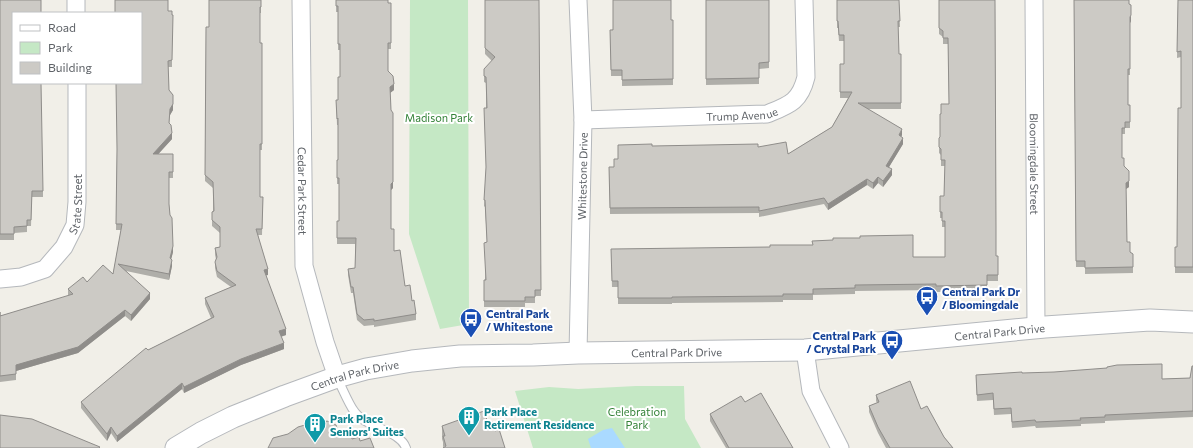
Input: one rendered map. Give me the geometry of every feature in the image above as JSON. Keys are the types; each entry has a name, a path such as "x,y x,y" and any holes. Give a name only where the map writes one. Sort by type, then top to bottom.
{"street":[{"path":"76,0 76,12"},
{"name":"Cedar Park Street","path":"301,0 304,266 325,342 337,377"},
{"name":"Whitestone Drive","path":"578,0 583,120 578,353"},
{"name":"Trump Avenue","path":"583,120 767,114 790,104 803,88 806,77 804,0"},
{"name":"Bloomingdale Street","path":"1034,0 1036,328"},
{"name":"State Street","path":"0,279 21,277 45,269 64,247 75,225 77,202 77,84"},
{"name":"Central Park Drive","path":"176,448 201,433 273,400 337,377 366,369 419,360 460,356 805,350 1036,328 1150,320 1193,322"},
{"path":"805,350 811,391 840,448"}],"lane":[{"path":"337,377 354,412 370,424 397,437 405,443 406,448"}],"green space":[{"name":"Madison Park","path":"410,0 468,0 469,324 440,329 409,234"},
{"name":"Celebration Park","path":"636,386 684,386 685,419 701,448 533,448 515,391 549,387 578,389"}],"water":[{"path":"612,428 625,448 591,448 588,439 603,430"}],"building":[{"path":"0,0 41,0 41,12 12,12 12,84 41,84 43,191 32,191 31,220 27,220 27,226 14,227 14,234 0,234"},
{"path":"115,0 168,0 168,11 172,11 173,15 172,60 168,61 169,90 173,95 173,104 170,109 169,123 171,125 172,133 153,154 173,154 173,172 169,172 169,204 170,215 172,218 173,246 170,258 172,260 169,274 118,264 150,293 131,315 125,310 78,347 16,365 16,374 0,376 0,316 73,294 68,289 83,277 87,282 103,265 113,274 122,224 116,224 116,84 142,84 142,12 115,12"},
{"path":"209,0 261,0 260,43 262,43 262,144 260,144 260,197 263,197 262,229 256,229 268,269 264,270 286,329 279,331 284,343 241,359 184,387 182,383 117,436 111,427 107,434 81,402 146,348 148,350 214,317 205,298 236,285 217,271 215,262 217,257 215,248 220,247 220,227 212,220 212,212 214,211 213,182 205,175 206,27 209,27"},
{"path":"336,0 388,0 388,3 391,3 391,43 388,43 388,71 393,76 394,84 390,87 391,110 393,113 391,229 394,229 394,251 400,250 405,286 410,285 412,301 414,300 416,314 374,321 374,319 364,320 357,314 353,287 351,287 348,269 355,268 356,238 337,238 337,221 339,221 339,178 337,178 338,118 337,119 336,100 338,100 338,77 340,77 340,44 338,44 338,6 336,6"},
{"path":"485,0 539,0 541,290 535,290 535,297 525,297 525,301 484,301 484,280 486,280 484,243 487,242 484,200 486,167 484,108 487,108 486,77 484,76 484,69 495,57 485,48"},
{"path":"613,0 671,0 671,20 673,20 673,79 622,80 622,70 611,70 610,30 613,30"},
{"path":"706,0 769,0 769,62 759,63 759,78 706,79"},
{"path":"837,0 899,0 900,21 898,21 899,54 901,54 901,103 858,103 902,129 899,135 903,138 886,166 892,169 883,181 878,177 873,183 867,179 828,204 824,198 759,211 759,207 610,208 609,167 614,167 614,159 618,159 618,145 652,144 652,146 758,144 758,147 786,142 788,154 832,127 852,92 840,92 840,64 844,64 844,35 839,35"},
{"path":"939,0 995,0 996,256 998,256 998,275 987,275 987,285 855,285 855,288 813,289 813,294 783,294 783,296 618,298 618,281 612,281 611,249 770,247 770,245 813,245 812,241 833,240 833,238 913,235 913,257 945,257 945,221 942,221 942,212 940,212 940,196 944,196 945,160 941,160 939,138 941,104 949,104 948,38 943,38 943,31 939,28"},
{"path":"1074,0 1129,0 1129,4 1131,5 1130,69 1128,69 1128,105 1130,105 1130,122 1125,122 1125,128 1122,128 1122,158 1124,158 1124,166 1129,171 1129,181 1126,183 1127,242 1130,242 1130,252 1133,254 1133,267 1085,268 1085,261 1076,261"},
{"path":"1178,0 1193,0 1193,267 1175,267 1175,247 1177,247 1178,108 1181,108 1181,51 1177,52"},
{"path":"1162,364 1162,379 1190,378 1193,366 1193,411 1105,415 1105,417 1080,418 1081,420 1036,422 1035,420 1012,422 1011,408 994,409 993,393 977,395 976,375 1022,372 1054,372 1107,368 1117,365"},
{"path":"910,381 921,409 927,406 944,437 953,448 890,448 878,427 869,406 879,402 876,395"},
{"path":"761,393 793,448 729,448 710,414 741,396 745,402"},
{"path":"484,411 488,423 492,421 495,431 499,429 505,448 443,448 446,446 442,426"},
{"path":"0,415 32,419 100,447 0,448"},
{"path":"327,421 336,425 340,436 351,433 352,439 359,437 360,441 370,438 374,448 268,448 273,438 288,434 298,427 305,425 316,426"}],"place":[{"name":"Central Park Dr / Bloomingdale","path":"927,316"},
{"name":"Central Park / Whitestone","path":"471,338"},
{"name":"Central Park / Crystal Park","path":"892,360"},
{"name":"Park Place Retirement Residence","path":"469,436"},
{"name":"Park Place Seniors' Suites","path":"315,444"}]}
